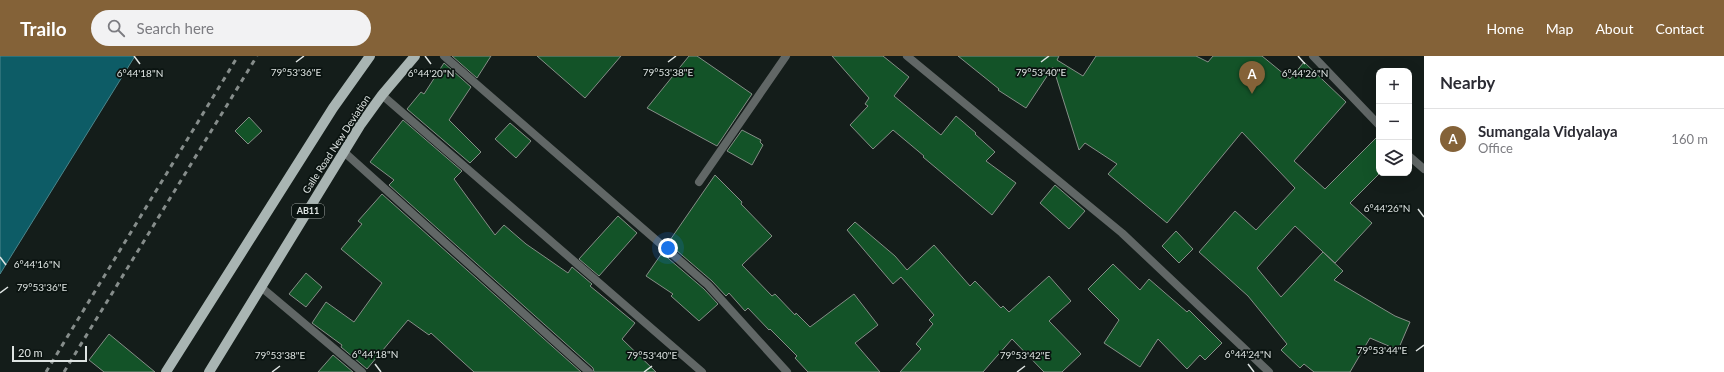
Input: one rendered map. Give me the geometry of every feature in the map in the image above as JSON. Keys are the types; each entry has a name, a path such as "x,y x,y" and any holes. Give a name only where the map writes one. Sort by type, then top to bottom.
{"main road":[{"name":"Galle Road New Deviation","path":"166,372 334,108 370,56"},
{"name":"Galle Road New Deviation","path":"209,372 361,124 382,95 416,56"}],"street":[{"path":"444,56 708,285 787,372"},
{"path":"699,182 786,56"},
{"path":"907,56 1122,233 1269,372"},
{"path":"1313,56 1376,122"},
{"path":"382,95 702,372"},
{"path":"344,152 589,372"},
{"path":"1412,159 1424,169"},
{"path":"261,287 362,372"}],"water":[{"path":"0,56 135,56 0,274"}],"building":[{"path":"452,56 491,56 477,78"},
{"path":"537,56 621,56 585,98"},
{"path":"689,56 697,56 752,94 717,146 647,108"},
{"path":"832,56 883,56 909,77 894,96 941,135 956,116 976,133 975,134 995,152 986,161 1016,183 992,215 893,130 873,149 850,125 868,106 865,104 869,98"},
{"path":"958,56 1059,56 1057,60 1083,76 1096,56 1196,56 1208,62 1213,56 1262,56 1290,79 1304,62 1346,102 1294,161 1325,189 1376,138 1377,176 1350,203 1372,223 1335,263 1295,226 1257,268 1281,297 1323,252 1343,271 1334,280 1395,316 1410,322 1398,350 1370,338 1350,372 1314,372 1304,364 1300,368 1281,350 1287,344 1248,296 1199,252 1235,211 1256,230 1295,188 1242,132 1167,223 1108,174 1117,164 1085,143 1079,150 1053,67 1026,108 998,90 999,89"},
{"path":"444,63 471,87 449,120 481,152 470,163 407,109 421,92 424,94"},
{"path":"249,117 262,131 248,144 235,131"},
{"path":"403,120 462,171 454,179 495,235 504,225 526,244 568,273 572,267 592,284 590,286 635,323 622,339 656,372 594,372 593,368 389,185 394,180 370,162"},
{"path":"510,123 531,141 516,158 495,139"},
{"path":"742,130 761,140 760,142 763,145 752,165 727,151"},
{"path":"715,175 742,202 741,204 772,236 742,265 772,296 775,294 795,315 796,313 810,327 854,294 878,325 855,343 880,372 808,372 795,358 797,356 748,308 745,311 729,293 726,296 712,281 668,243"},
{"path":"1055,185 1085,211 1069,229 1040,203"},
{"path":"382,194 581,372 474,372 431,333 429,335 408,320 367,369 341,347 342,345 312,323 326,302 354,322 382,283 341,249 362,224 358,221"},
{"path":"618,216 637,233 599,276 579,259"},
{"path":"855,222 895,256 907,270 934,245 970,286 975,281 1001,308 1003,306 1009,312 1049,276 1071,301 1049,321 1081,354 1062,372 1044,372 1012,339 983,372 900,372 921,349 916,344 933,324 929,320 934,315 901,277 893,284 847,230"},
{"path":"1176,231 1193,249 1179,263 1162,246"},
{"path":"662,253 704,289 718,304 699,321 671,296 673,294 646,276"},
{"path":"1113,264 1140,290 1149,279 1187,312 1189,310 1222,343 1205,360 1200,355 1187,369 1158,339 1140,367 1104,343 1119,320 1088,289"},
{"path":"306,273 322,287 306,307 289,294"},
{"path":"109,334 155,372 104,372 89,360"},
{"path":"333,355 353,372 318,372"}],"railway":[{"path":"46,372 238,56"},
{"path":"64,372 257,56"}],"place":[{"name":"Sumangala Vidyalaya","path":"1252,94"}]}
